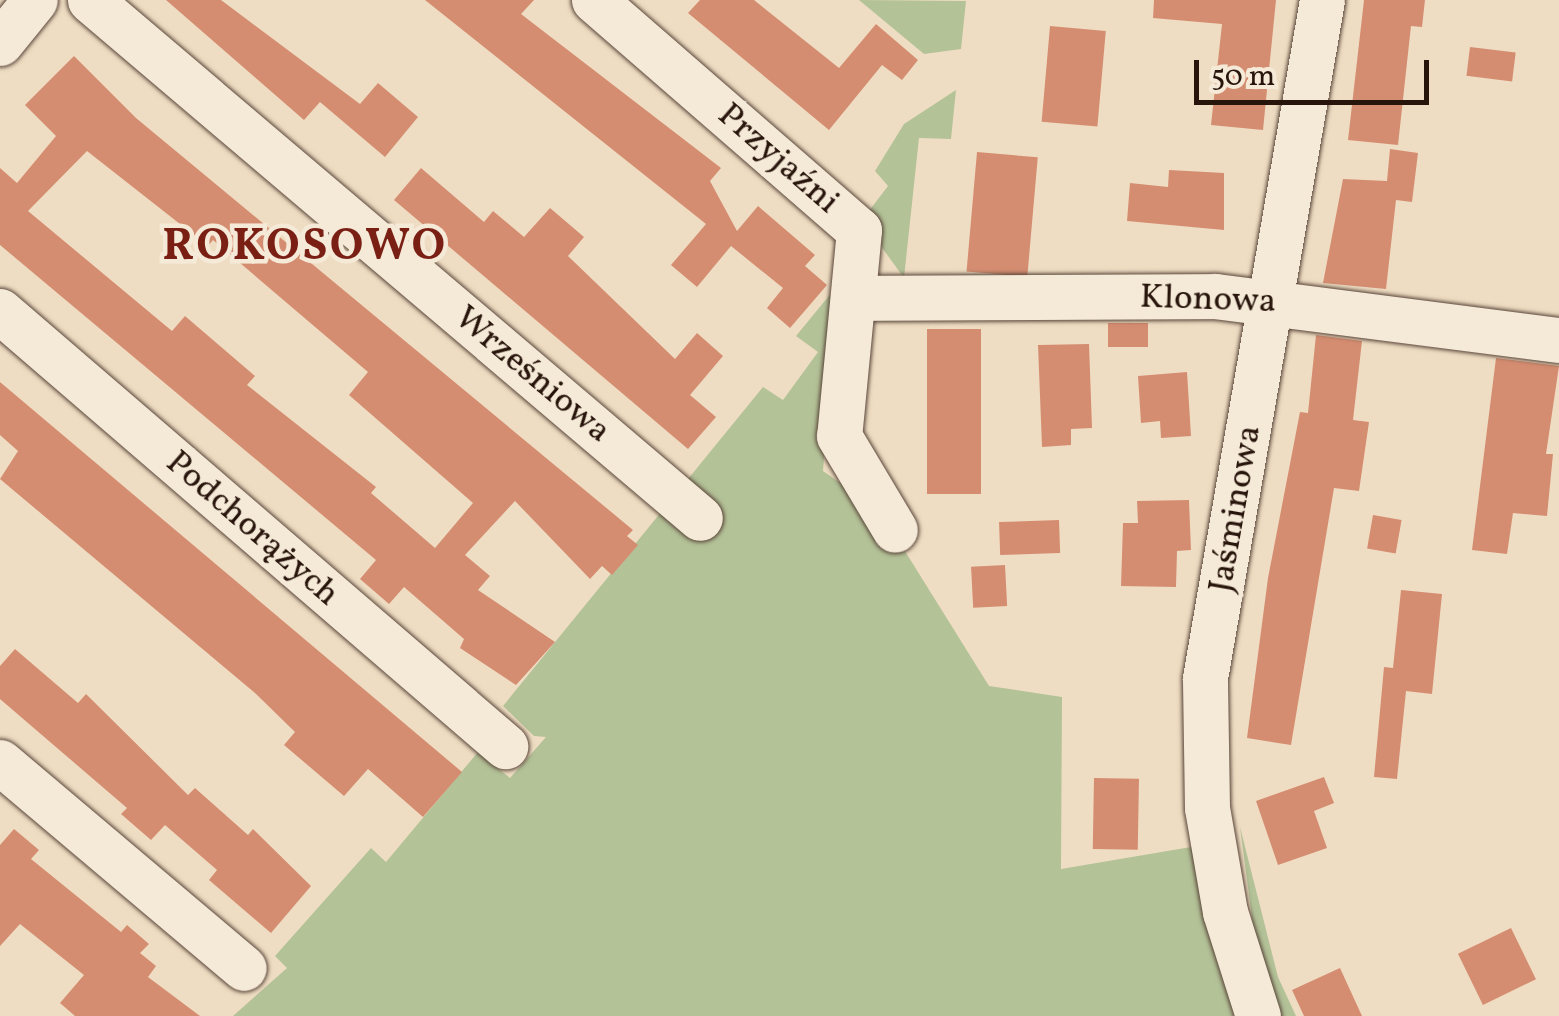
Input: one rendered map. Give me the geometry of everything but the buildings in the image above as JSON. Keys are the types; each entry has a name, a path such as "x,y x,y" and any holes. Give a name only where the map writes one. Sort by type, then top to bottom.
{"street":[{"path":"0,43 35,0"},
{"name":"Wrześniowa","path":"90,0 700,518"},
{"name":"Przyjaźni","path":"594,0 858,230 839,436 896,530"},
{"name":"Jaśminowa","path":"1258,1016 1226,912 1208,808 1205,678 1322,0"},
{"name":"Klonowa","path":"854,298 1273,300 1559,340"},
{"name":"Podchorążych","path":"0,311 504,746"},
{"path":"0,762 244,968"}],"green space":[{"path":"859,0 966,1 961,49 924,54"},
{"path":"956,90 951,139 919,138 904,278 862,220 888,186 875,171 904,124"},
{"path":"837,286 823,471 852,491 903,548 989,686 1062,697 1061,869 1191,847 1244,1016 233,1016 287,968 275,956 371,848 386,862 478,752 510,778 546,737 534,736 503,706 763,387 783,400 818,352 796,336"},
{"path":"1240,827 1278,977 1296,1016 1276,1016 1255,941"}],"district":[{"name":"ROKOSOWO","path":"305,248"}]}
